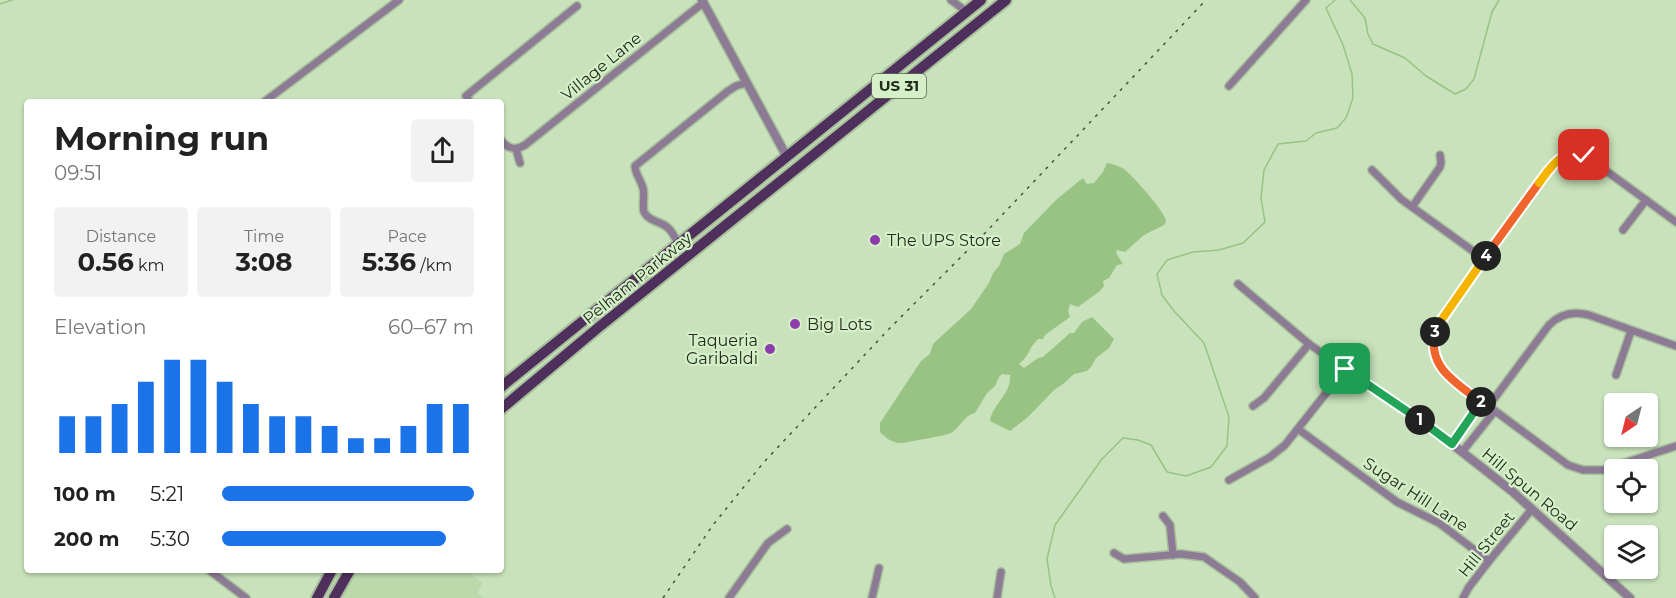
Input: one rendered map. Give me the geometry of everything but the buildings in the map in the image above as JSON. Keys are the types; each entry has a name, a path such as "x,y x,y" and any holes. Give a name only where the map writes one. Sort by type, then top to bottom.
{"main road":[{"name":"US 31","path":"786,157 981,0"},
{"name":"US 31","path":"792,172 1006,0"},
{"path":"967,12 979,22"},
{"path":"903,63 913,75"},
{"path":"846,110 855,122"},
{"path":"786,157 792,172"},
{"name":"Pelham Parkway","path":"504,385 786,157"},
{"name":"Pelham Parkway","path":"504,402 792,172"},
{"path":"660,260 670,270"},
{"path":"587,318 596,330"},
{"path":"317,598 330,573"},
{"path":"334,598 347,573"}],"street":[{"path":"268,99 398,0"},
{"path":"951,0 967,12"},
{"path":"1229,86 1306,0"},
{"path":"703,2 786,157"},
{"name":"Village Lane","path":"516,149 525,145 703,2"},
{"path":"468,99 466,96 577,6"},
{"path":"679,244 668,227 654,221 645,213 644,191 635,166 728,91 746,83"},
{"path":"504,143 510,148 516,149 520,163"},
{"path":"1676,222 1590,159 1578,153 1567,154 1554,163 1484,259 1440,322 1434,338 1435,353 1441,369 1452,380 1561,462 1583,470 1603,470 1676,446"},
{"path":"1412,207 1440,167 1440,155"},
{"path":"1372,170 1412,207 1484,259"},
{"path":"1623,230 1646,200"},
{"path":"1229,480 1281,449 1345,369 1309,344 1239,284"},
{"path":"1462,452 1488,407 1549,325 1560,316 1581,312 1676,346"},
{"path":"1616,375 1631,331"},
{"path":"1253,406 1264,398 1309,344"},
{"name":"Hill Spun Road","path":"1345,369 1462,452 1532,509 1630,598"},
{"path":"1452,444 1488,407"},
{"name":"Sugar Hill Lane","path":"1298,429 1397,502 1439,524 1489,561"},
{"name":"Hill Street","path":"1463,598 1489,561 1532,509"},
{"path":"1163,516 1170,525 1173,555"},
{"path":"729,598 768,543 787,529"},
{"path":"1114,553 1124,559 1173,555 1196,555 1209,559 1246,587 1255,598"},
{"path":"872,598 879,568"},
{"path":"997,598 1001,572"},
{"path":"213,573 246,598"}],"shaded area":[{"path":"1107,163 1124,169 1141,186 1165,217 1166,222 1144,235 1125,252 1117,250 1116,253 1123,264 1117,265 1109,278 1103,281 1104,286 1100,291 1078,307 1070,304 1068,311 1070,317 1045,335 1043,339 1038,339 1019,364 1024,368 1043,357 1070,333 1074,333 1082,322 1092,317 1114,339 1109,348 1096,358 1087,371 1074,374 1010,431 990,421 1010,381 1010,375 1002,374 975,413 968,416 951,433 900,443 884,436 880,432 880,423 921,361 930,354 933,344 971,309 989,283 1004,254 1020,244 1024,233 1057,199 1083,178 1087,184 1094,183"},
{"path":"338,573 469,573 483,583 477,593 484,598 326,598"}],"waterway":[{"path":"0,4 12,0"},
{"path":"1055,598 1047,559 1055,525 1102,459 1123,438 1151,445 1167,472 1186,476 1211,467 1227,446 1229,417 1204,343 1162,295 1157,274 1167,260 1193,252 1219,250 1243,243 1265,222 1261,198 1264,170 1278,144 1306,141 1316,133 1337,128 1346,118 1353,98 1352,74 1343,45 1326,8 1335,0"},
{"path":"1350,0 1365,18 1368,34 1373,44 1405,58 1426,76 1455,94 1466,89 1474,79 1492,12 1499,0"}],"railway":[{"path":"663,598 713,525 764,462 1206,0"}],"place":[{"name":"The UPS Store","path":"875,240"},
{"name":"Big Lots","path":"795,324"},
{"name":"Taqueria Garibaldi","path":"770,349"}],"route":[{"path":"1345,369 1452,444 1482,402 1441,369 1434,347 1437,328 1449,307 1554,163 1567,154 1584,155"}]}
